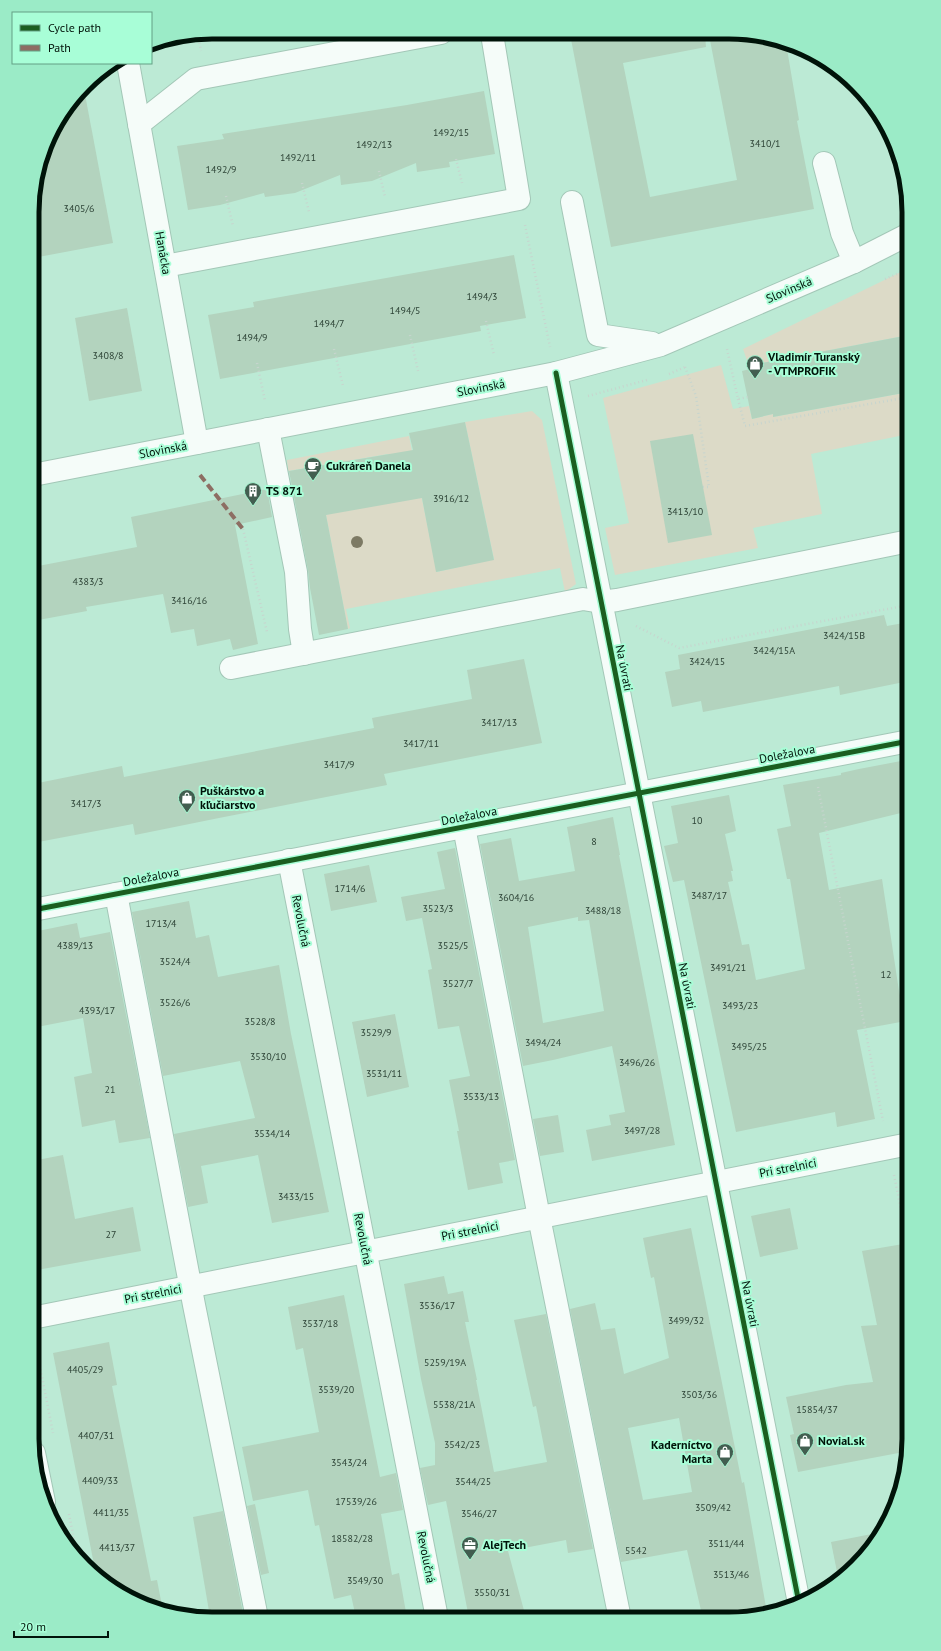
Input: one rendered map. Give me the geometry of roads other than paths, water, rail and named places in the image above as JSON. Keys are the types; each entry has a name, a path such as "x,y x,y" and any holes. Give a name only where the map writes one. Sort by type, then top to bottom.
{"street":[{"path":"139,124 196,79 409,39"},
{"path":"165,266 519,199 493,39"},
{"name":"Hanácka","path":"128,64 197,443"},
{"path":"824,163 842,233 854,262"},
{"path":"572,202 598,335 662,345"},
{"name":"Slovinská","path":"39,474 556,373 662,345 854,262 902,238"},
{"name":"Na úvrati","path":"556,373 798,1598"},
{"path":"268,429 296,572 300,629 304,654"},
{"path":"231,668 583,599 601,602 902,542"},
{"name":"Doležalova","path":"39,909 902,742"},
{"path":"464,827 539,1217 619,1612"},
{"name":"Revolučná","path":"289,860 437,1612"},
{"path":"116,894 256,1612"},
{"name":"Pri strelnici","path":"39,1317 898,1146"}],"place":[{"name":"Vladimír Turanský - VTMPROFIK","path":"755,379"},
{"name":"Cukráreň Danela","path":"313,481"},
{"name":"TS 871","path":"253,506"},
{"name":"Puškárstvo a kľučiarstvo","path":"187,813"},
{"name":"Novial.sk","path":"805,1456"},
{"name":"Kaderníctvo Marta","path":"725,1467"},
{"name":"AlejTech","path":"470,1560"}]}
